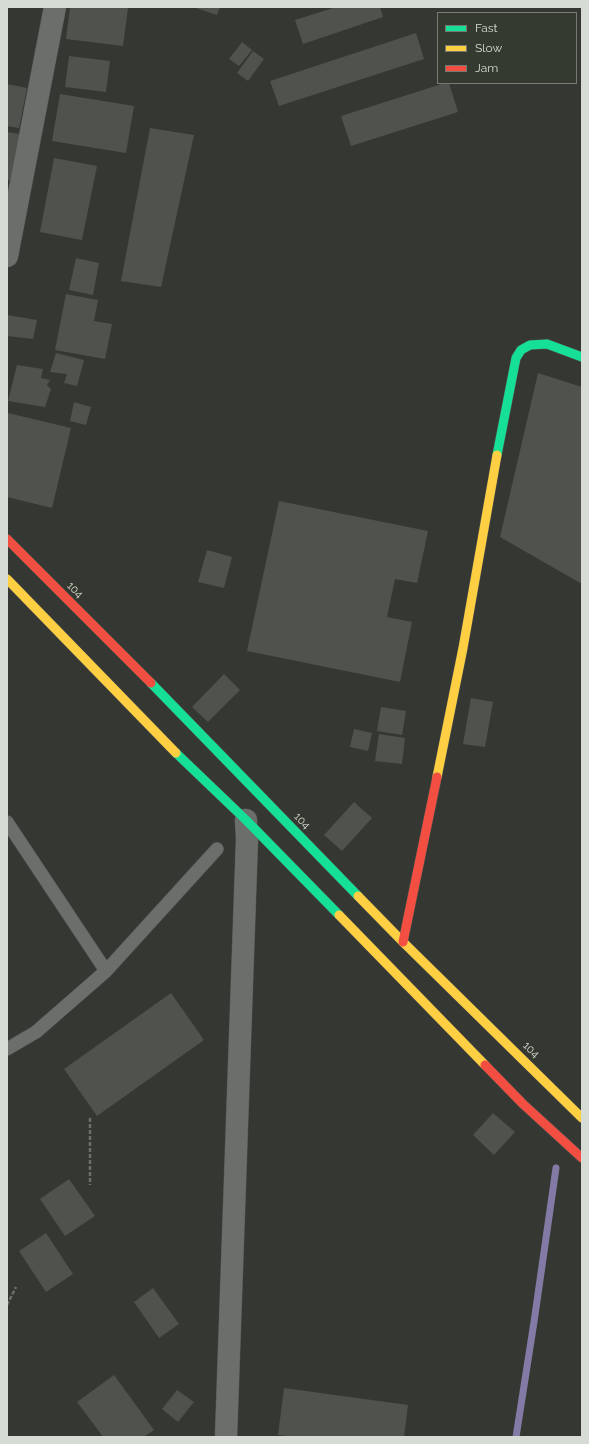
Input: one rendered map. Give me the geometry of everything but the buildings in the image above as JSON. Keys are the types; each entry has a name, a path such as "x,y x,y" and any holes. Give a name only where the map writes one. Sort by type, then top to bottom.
{"street":[{"path":"7,256 55,7"},
{"path":"403,942 463,648 507,400 516,358 521,350 537,344 547,344 582,357"},
{"name":"104","path":"7,539 182,721 582,1118"},
{"path":"7,579 582,1158"},
{"path":"226,1437 246,820"},
{"path":"535,1089 543,1078"}],"lane":[{"path":"7,822 106,971"},
{"path":"7,1049 36,1032 106,971 217,849"}],"path":[{"path":"90,1118 90,1186"},
{"path":"7,1305 16,1287"}],"waterway":[{"path":"516,1437 556,1168"}],"traffic: fast":[{"path":"497,455 516,358 521,350 530,345 547,344 582,357"},
{"path":"151,683 358,896"},
{"path":"176,753 246,820 339,915"}],"traffic: slow":[{"path":"437,777 463,648 497,455"},
{"path":"7,579 176,753"},
{"path":"358,896 582,1118"},
{"path":"339,915 485,1065"}],"traffic: jam":[{"path":"7,539 151,683"},
{"path":"403,942 437,777"},
{"path":"485,1065 523,1104 582,1158"}]}
